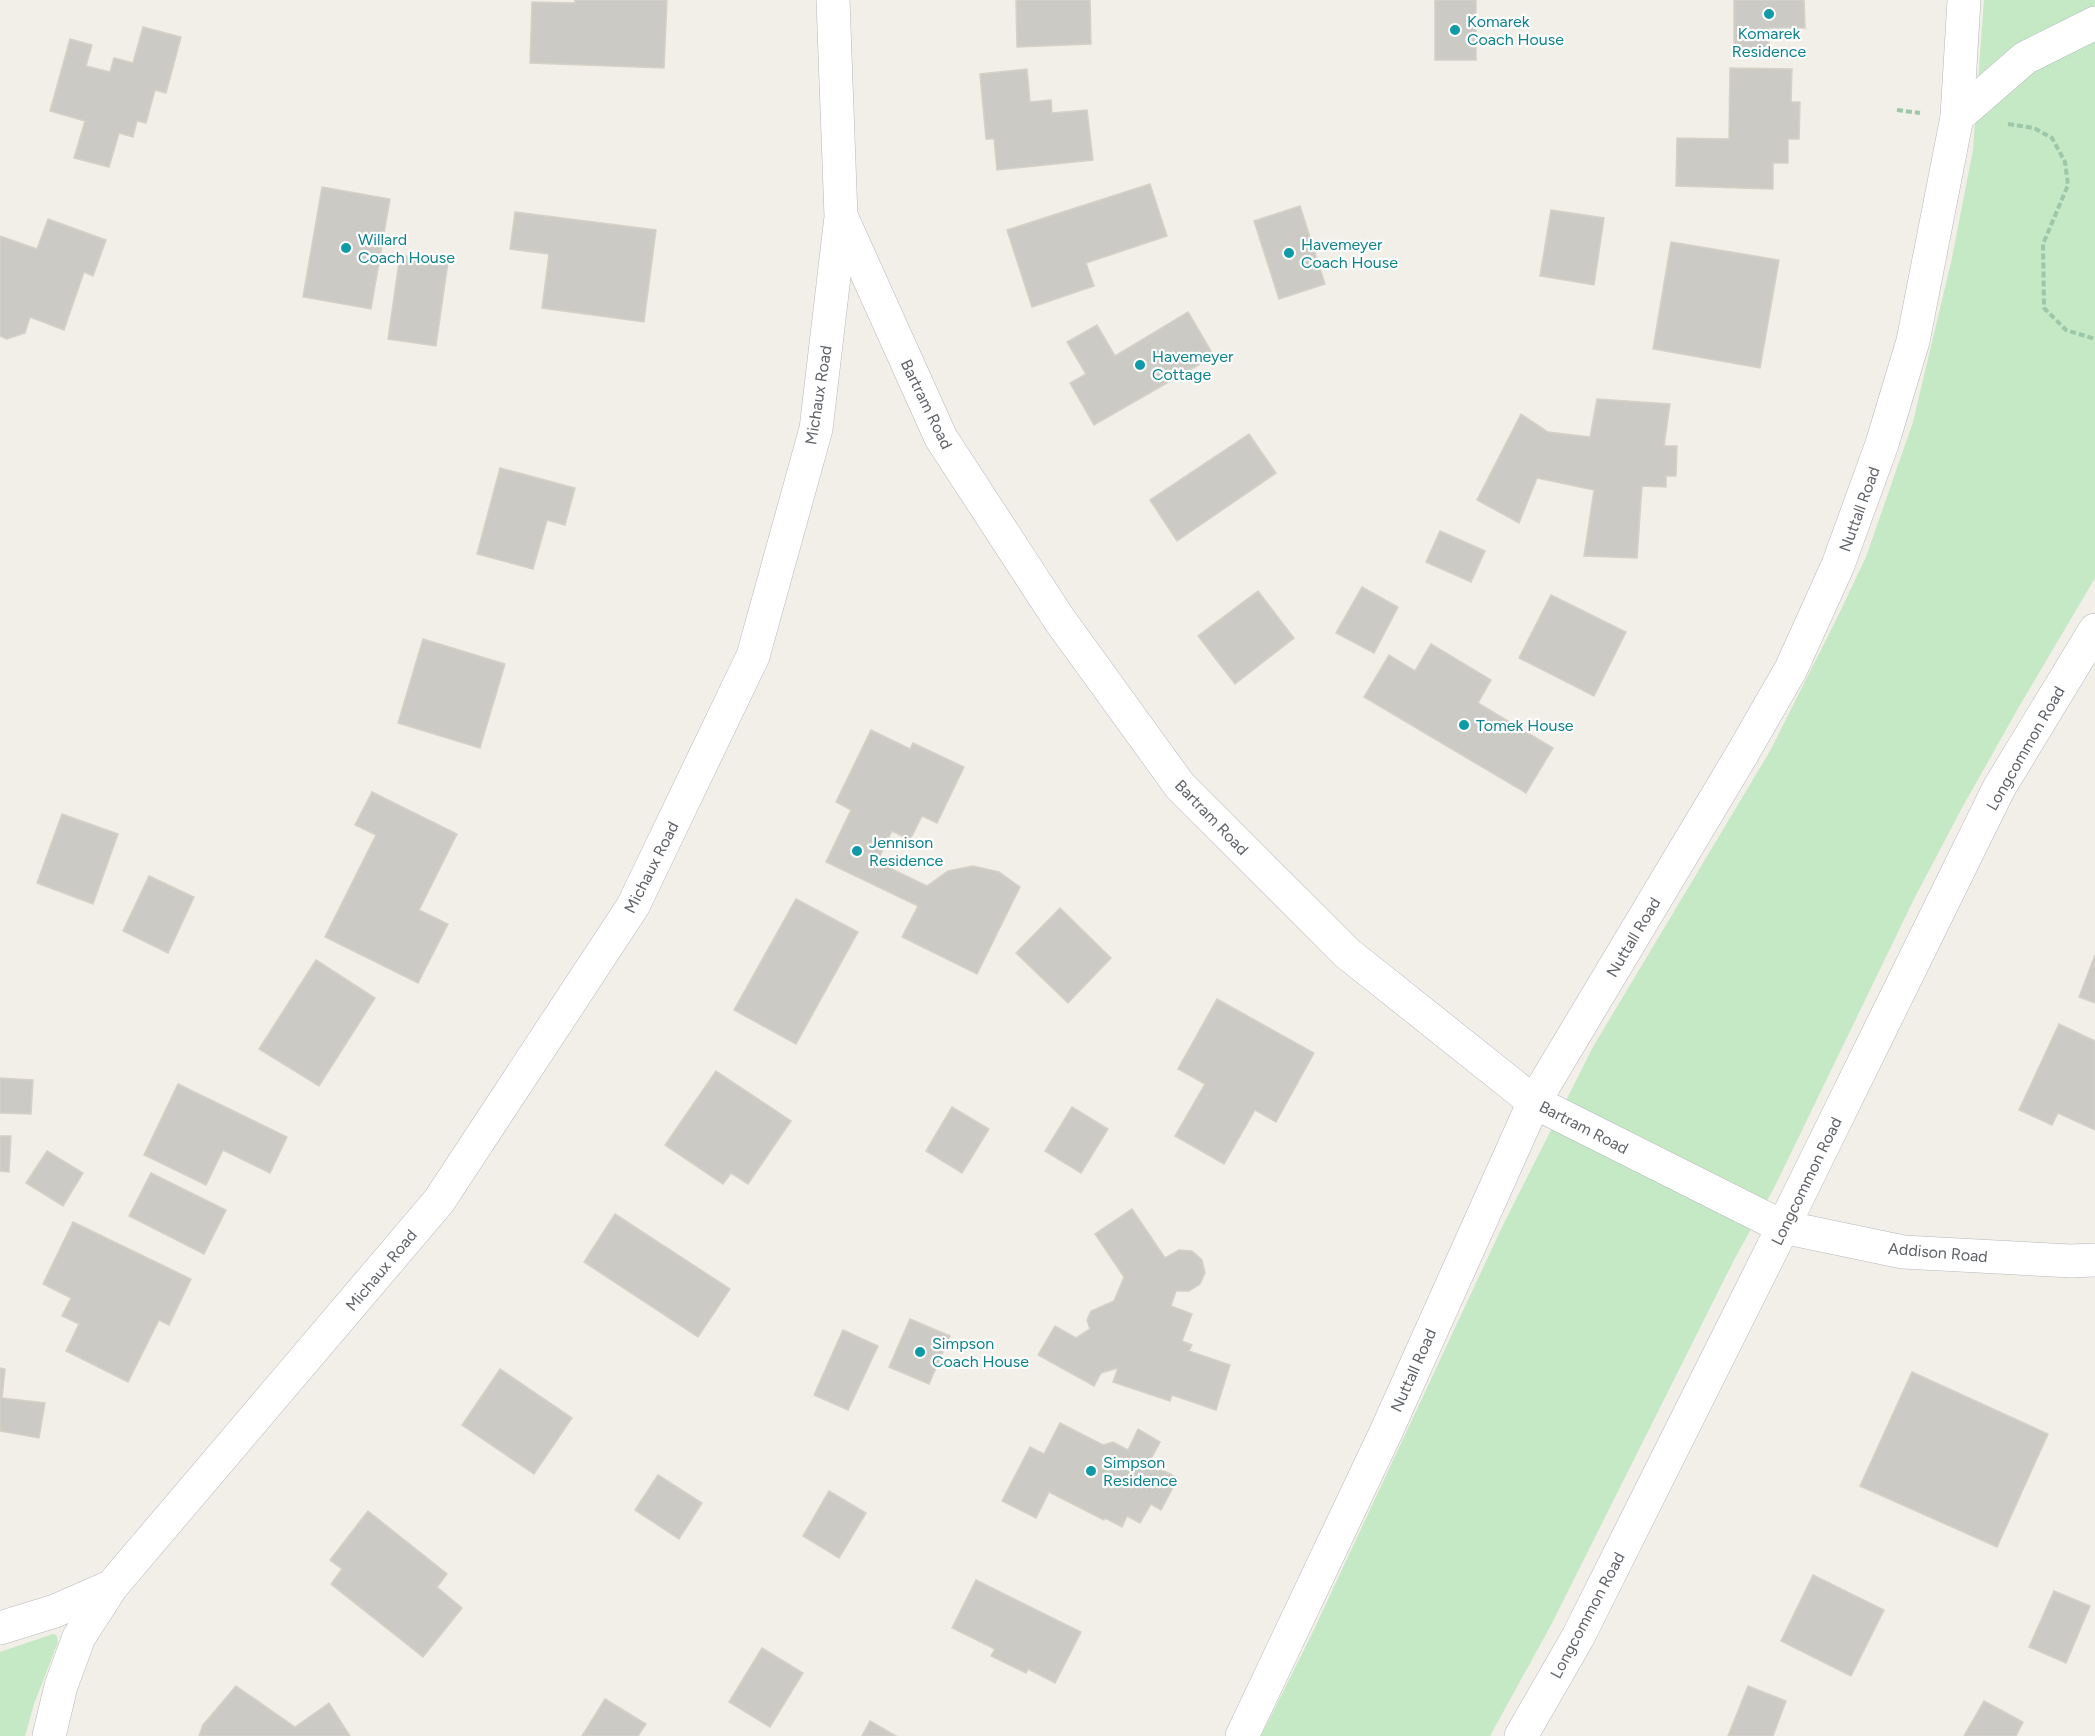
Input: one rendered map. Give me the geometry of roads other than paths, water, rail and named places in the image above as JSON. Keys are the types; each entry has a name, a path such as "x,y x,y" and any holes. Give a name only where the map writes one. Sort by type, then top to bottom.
{"street":[{"name":"Michaux Road","path":"49,1736 61,1686 79,1637 112,1586 439,1201 633,906 753,656 816,429 841,217 833,0"},
{"name":"Nuttall Road","path":"1242,1736 1386,1431 1534,1102 1791,669 1838,565 1882,444 1913,340 1957,117 1964,0"},
{"path":"1957,117 2025,58 2095,23"},
{"name":"Bartram Road","path":"841,217 941,438 1059,619 1180,786 1347,953 1534,1102 1783,1227"},
{"name":"Longcommon Road","path":"1521,1736 1578,1637 1999,788 2095,630"},
{"name":"Addison Road","path":"1783,1227 1903,1252 2072,1261 2095,1260"},
{"name":"Michaux Road","path":"0,1628 54,1611 112,1586"}],"place":[{"name":"Komarek Residence","path":"1769,14"},
{"name":"Komarek Coach House","path":"1455,30"},
{"name":"Willard Coach House","path":"346,248"},
{"name":"Havemeyer Coach House","path":"1289,253"},
{"name":"Havemeyer Cottage","path":"1140,365"},
{"name":"Tomek House","path":"1464,725"},
{"name":"Jennison Residence","path":"857,851"},
{"name":"Simpson Coach House","path":"920,1352"},
{"name":"Simpson Residence","path":"1091,1471"}]}
